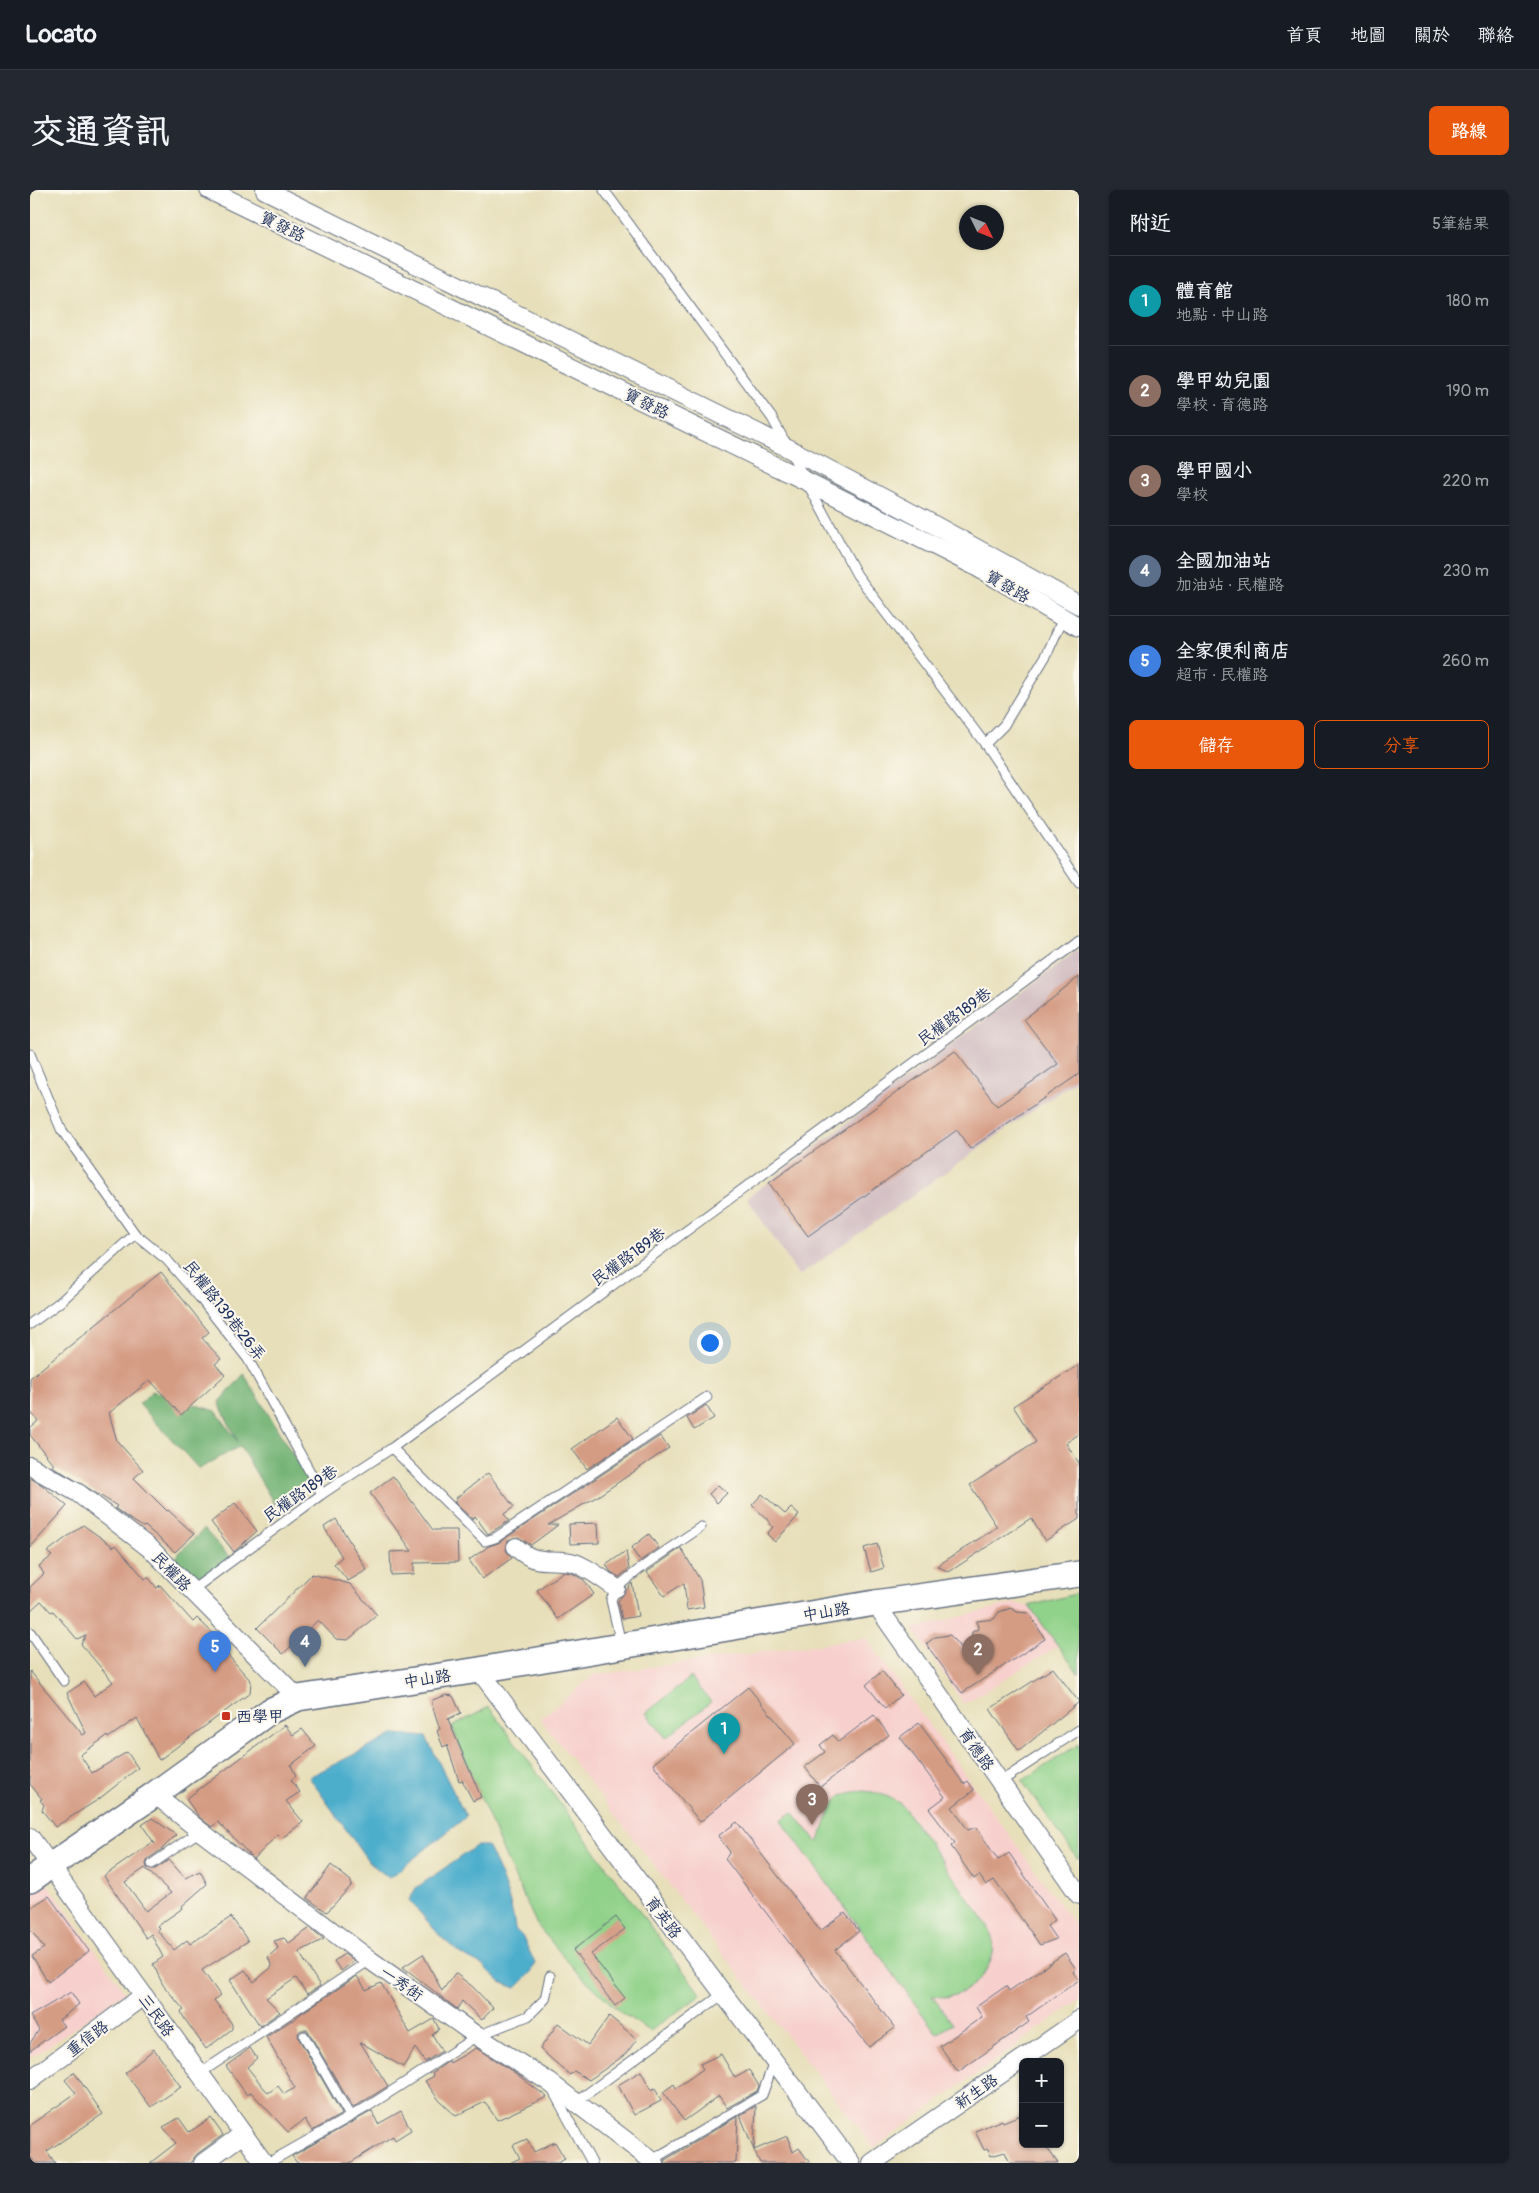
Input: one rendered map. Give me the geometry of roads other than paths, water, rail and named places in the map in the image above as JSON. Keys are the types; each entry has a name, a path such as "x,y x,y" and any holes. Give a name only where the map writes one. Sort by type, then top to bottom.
{"main road":[{"name":"中山路","path":"30,1880 270,1712 298,1698 478,1670 875,1603 1079,1574"}],"street":[{"name":"寶發路","path":"209,190 806,481 975,566 1079,627"},
{"name":"寶發路","path":"265,190 786,447 1077,599"},
{"name":"民權路","path":"30,1466 78,1493 152,1550 298,1698"},
{"path":"516,1547 526,1557 540,1560 573,1562 616,1588"},
{"name":"育德路","path":"875,1603 1000,1782 1076,1886"},
{"name":"育英路","path":"478,1670 851,2163"},
{"name":"一秀街","path":"155,1794 200,1831 370,1960 477,2036 549,2082 654,2162"},
{"name":"三民路","path":"30,1837 264,2163"},
{"name":"重信路","path":"30,2080 143,1996"},
{"name":"新生路","path":"872,2163 1079,2020"},
{"path":"203,2163 243,2134"}],"lane":[{"path":"604,190 772,418 857,575 985,744 1079,883"},
{"path":"985,744 1004,725 1047,654 1063,618 1077,599"},
{"name":"民權路189巷","path":"191,1591 322,1494 392,1448 1079,941"},
{"name":"民權路139巷26弄","path":"30,1054 61,1129 135,1234 167,1260 200,1298 248,1360 322,1494"},
{"path":"30,1324 60,1302 135,1234"},
{"path":"392,1448 485,1541 495,1538 707,1397"},
{"path":"621,1645 612,1600 616,1588 641,1568 701,1527"},
{"path":"30,1632 64,1681"},
{"path":"1000,1782 1079,1730"},
{"path":"152,1864 200,1831"},
{"path":"199,2074 370,1960"},
{"path":"268,2163 350,2116 477,2036 528,2016 545,1998 550,1976"},
{"path":"576,2102 723,1994"},
{"path":"304,2036 350,2116"},
{"path":"654,2162 762,2095 774,2062"},
{"path":"549,2082 592,2163"}],"water":[{"path":"395,1734 426,1737 466,1817 389,1878 369,1862 309,1777"},
{"path":"476,1846 487,1846 505,1887 515,1929 522,1936 535,1963 531,1973 516,1988 500,1982 482,1965 462,1955 442,1938 409,1900 416,1888"}],"place":[{"name":"全國加油站","path":"305,1667"},
{"name":"全家便利商店","path":"215,1672"},
{"name":"學甲幼兒園","path":"978,1675"},
{"name":"西學甲","path":"226,1716"},
{"name":"體育館","path":"724,1754"},
{"name":"學甲國小","path":"812,1825"}]}
